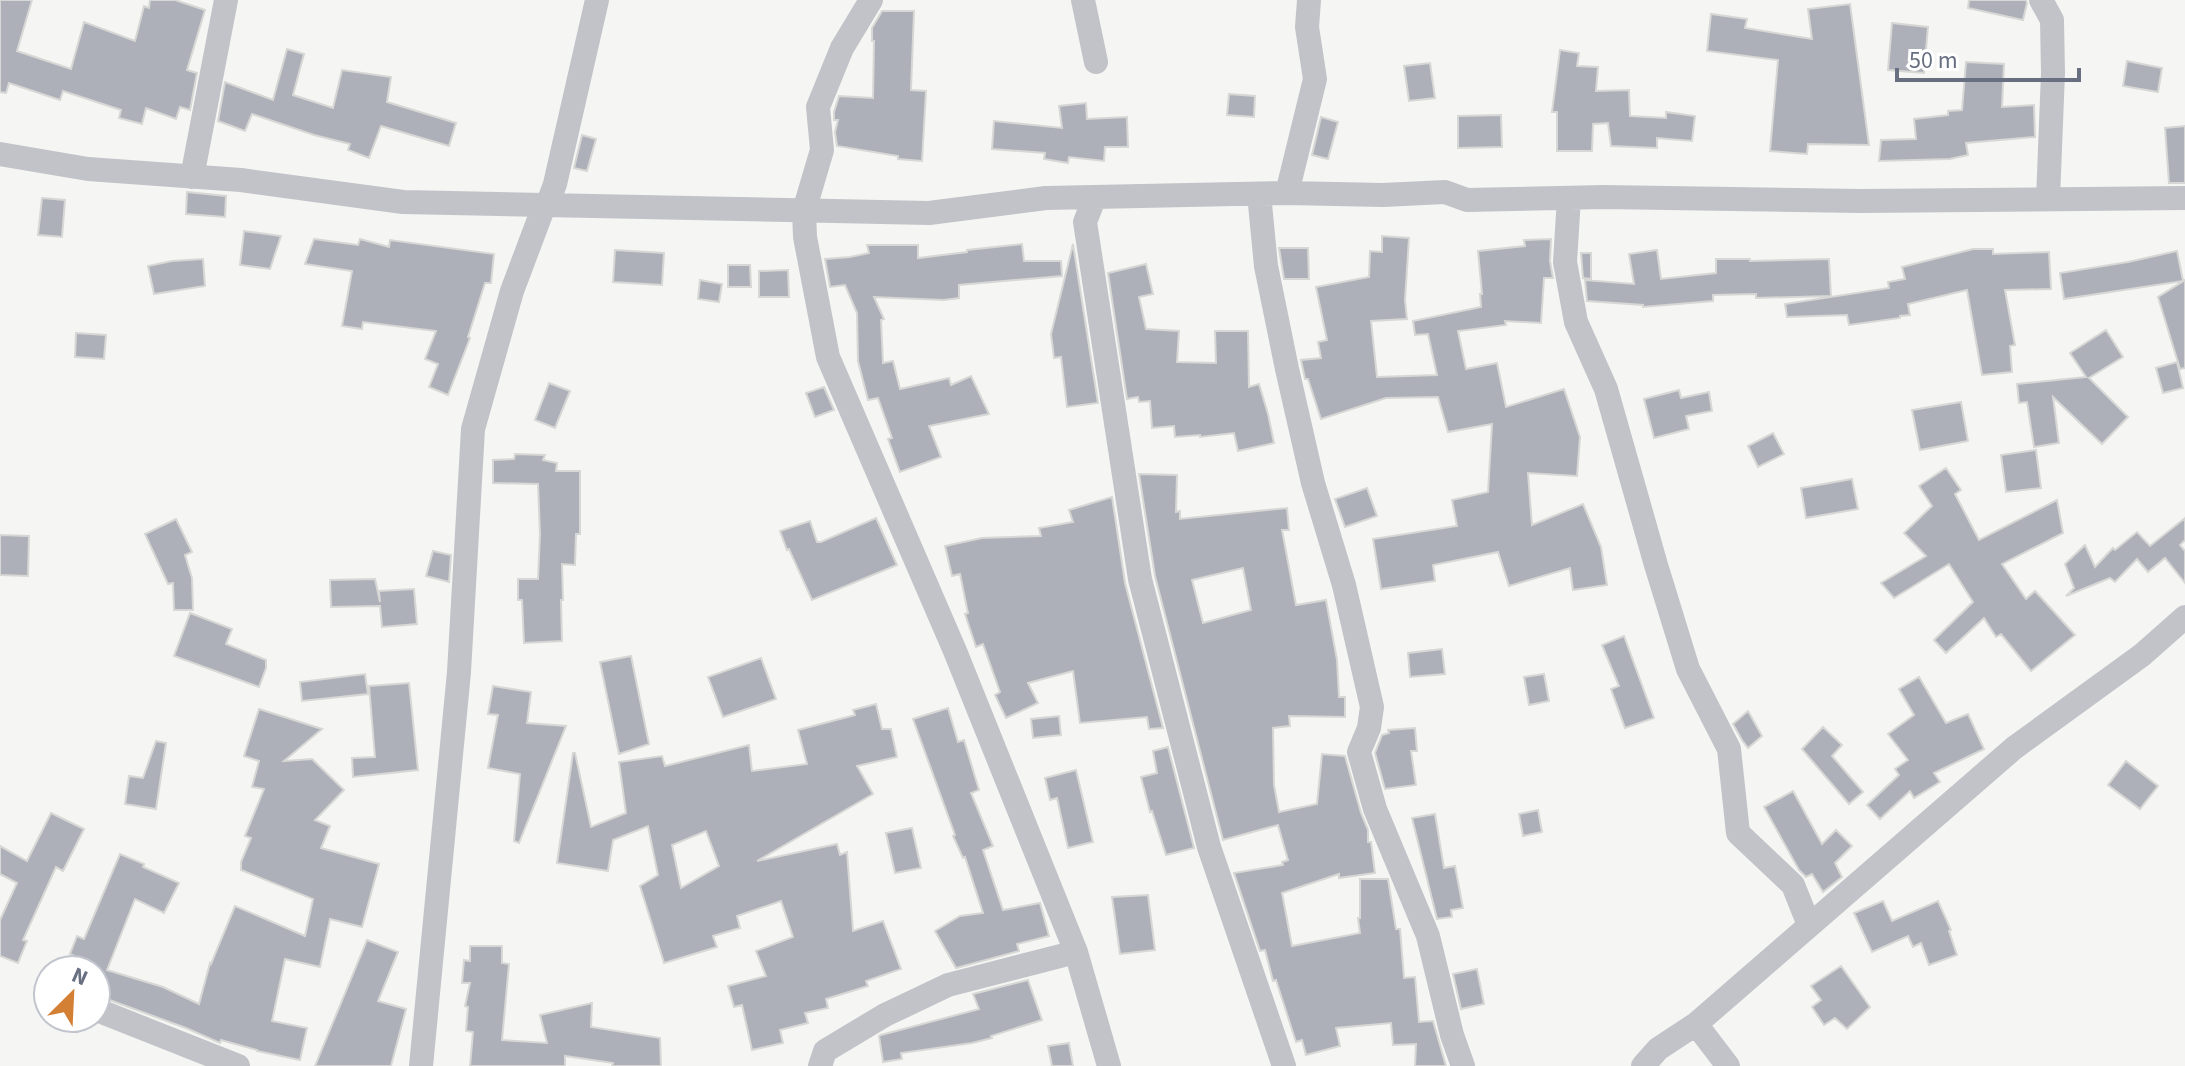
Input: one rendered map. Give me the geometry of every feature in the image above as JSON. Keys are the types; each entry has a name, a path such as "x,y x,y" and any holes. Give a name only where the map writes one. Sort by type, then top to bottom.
{"street":[{"path":"192,177 226,0"},
{"path":"421,1066 459,672 473,429 512,291 555,184 597,0"},
{"path":"871,0 842,48 818,107 822,150 804,211 805,237 828,357 955,651 1076,952 1109,1066"},
{"path":"1083,0 1096,62"},
{"path":"1287,193 1315,79 1307,27 1309,0"},
{"path":"2041,0 2052,20 2048,199"},
{"path":"0,154 88,169 241,180 403,202 546,206 929,213 1046,198 1445,192 1467,200 2185,198"},
{"path":"1259,194 1266,266 1287,369 1313,483 1344,585 1372,707 1369,728 1359,752 1375,809 1428,936 1452,1035 1463,1066"},
{"path":"1569,198 1565,262 1576,322 1606,389 1688,669 1729,749 1738,833 1793,885 1809,925"},
{"path":"1094,199 1085,222 1140,579 1209,847 1284,1066"},
{"path":"1643,1066 1658,1049 1696,1024 2014,748 2142,655 2185,617"},
{"path":"820,1066 825,1051 885,1015 948,985 1076,952"},
{"path":"112,1017 210,1061 238,1066"},
{"path":"1696,1024 1728,1066"}],"building":[{"path":"0,0 32,0 17,51 71,69 84,22 135,41 144,6 149,8 150,0 175,0 205,10 187,70 197,73 190,110 180,107 176,119 146,108 142,124 119,118 121,110 63,91 60,100 9,83 6,93 0,92"},
{"path":"1969,0 2026,0 2027,3 2023,20 1968,8"},
{"path":"1850,4 1869,145 1808,144 1807,154 1770,151 1778,60 1707,51 1711,14 1747,19 1745,28 1812,39 1808,9"},
{"path":"882,11 914,11 911,90 926,91 922,161 837,146 835,132 838,120 834,120 834,112 839,96 873,98 872,28"},
{"path":"1892,23 1928,27 1924,73 1888,70"},
{"path":"287,49 304,54 293,95 333,108 342,70 391,77 387,102 456,123 449,146 381,126 369,158 348,150 350,144 252,114 245,131 218,121 225,82 273,100"},
{"path":"1560,50 1579,53 1577,66 1598,67 1596,91 1629,90 1630,116 1666,118 1666,112 1695,116 1692,141 1657,138 1657,148 1611,146 1608,123 1593,124 1592,151 1557,151 1557,112 1552,112"},
{"path":"2127,61 2162,68 2158,92 2123,86"},
{"path":"1966,62 2004,64 2002,107 2034,105 2035,137 1966,143 1968,155 1950,159 1879,161 1881,140 1916,139 1914,119 1962,110"},
{"path":"1430,63 1435,98 1409,101 1404,66"},
{"path":"1229,94 1255,96 1254,117 1227,115"},
{"path":"1086,103 1087,119 1127,117 1128,147 1105,147 1104,161 1069,157 1068,163 1044,159 1045,153 992,149 994,121 1062,128 1059,106"},
{"path":"1501,115 1502,147 1458,148 1458,116"},
{"path":"1321,117 1338,122 1328,159 1312,155"},
{"path":"2185,126 2185,183 2169,183 2165,128"},
{"path":"582,135 596,139 587,171 574,168"},
{"path":"187,192 226,196 225,217 186,214"},
{"path":"42,198 65,200 62,237 38,235"},
{"path":"244,231 281,236 270,269 240,265"},
{"path":"1382,236 1409,238 1405,300 1407,319 1371,321 1377,377 1437,375 1428,334 1415,335 1413,321 1481,307 1478,251 1525,246 1524,240 1551,239 1553,278 1544,278 1541,323 1505,321 1506,325 1458,331 1466,369 1497,363 1506,407 1564,389 1580,437 1577,476 1528,473 1532,525 1583,504 1601,547 1607,585 1573,590 1570,568 1509,586 1498,552 1433,565 1435,581 1381,589 1373,539 1457,526 1452,500 1488,492 1492,424 1448,432 1438,397 1386,398 1321,419 1301,360 1321,358 1318,342 1327,340 1316,287 1369,277 1370,251 1382,252"},
{"path":"314,239 358,245 360,239 389,247 390,240 494,254 491,283 485,283 470,338 448,395 429,387 438,364 425,359 436,331 363,322 362,329 342,326 352,271 305,264"},
{"path":"1022,244 1024,261 1061,261 1062,276 959,285 959,298 944,300 874,297 884,319 881,320 883,363 893,361 900,389 949,378 951,385 971,376 989,414 929,426 941,457 900,472 878,398 868,400 858,361 857,313 845,285 830,287 825,259 869,253 867,245 918,245 918,258"},
{"path":"1073,244 1098,403 1067,407 1061,357 1054,358 1051,334"},
{"path":"1279,248 1308,248 1309,279 1284,279"},
{"path":"1973,249 1993,249 1993,254 2049,252 2051,289 2005,290 2015,345 2010,346 2012,372 1982,375 1967,290 1908,304 1910,315 1900,318 1849,325 1847,315 1787,317 1785,304 1889,288 1888,282 1905,279 1902,267"},
{"path":"615,250 664,253 662,285 613,282"},
{"path":"1657,250 1661,279 1716,273 1716,259 1829,259 1831,296 1756,298 1756,294 1713,295 1713,301 1643,307 1587,301 1585,280 1634,284 1629,254"},
{"path":"2177,251 2183,281 2064,299 2060,273"},
{"path":"1581,253 1591,253 1591,279 1583,278"},
{"path":"203,259 205,286 154,294 148,266"},
{"path":"1146,264 1153,294 1139,297 1146,329 1179,331 1177,362 1216,363 1215,331 1248,331 1249,387 1259,384 1274,443 1238,451 1234,433 1175,437 1174,426 1152,428 1150,401 1139,402 1138,397 1127,399 1108,273"},
{"path":"728,265 750,265 751,287 728,287"},
{"path":"788,270 789,297 759,297 759,271"},
{"path":"700,280 722,284 719,302 698,299"},
{"path":"2185,280 2185,368 2180,369 2158,297"},
{"path":"2106,330 2123,357 2089,378 2128,417 2102,444 2053,397 2059,443 2034,447 2027,402 2019,403 2017,384 2086,377 2070,353"},
{"path":"76,333 106,335 104,359 75,357"},
{"path":"2177,362 2183,388 2163,393 2156,368"},
{"path":"549,383 570,391 555,428 535,420"},
{"path":"824,387 834,410 815,417 806,393"},
{"path":"1679,390 1681,398 1709,392 1712,411 1686,416 1689,429 1654,438 1644,399"},
{"path":"1961,402 1968,441 1920,450 1912,410"},
{"path":"1773,433 1784,454 1758,467 1748,446"},
{"path":"2036,450 2041,488 2006,492 2001,455"},
{"path":"515,454 545,455 543,460 557,463 556,471 580,471 580,534 576,534 575,565 562,564 562,641 524,643 518,579 538,579 538,484 493,483 493,460 514,459"},
{"path":"1946,468 1961,490 1955,494 1979,540 2057,500 2063,533 2002,564 2026,599 2035,591 2075,635 2031,671 2001,634 1996,637 1984,618 1946,653 1934,640 1973,602 1949,564 1894,598 1881,583 1926,556 1904,533 1932,506 1919,486"},
{"path":"1139,474 1177,475 1176,512 1180,511 1180,519 1287,508 1289,530 1282,530 1296,605 1326,600 1337,660 1339,697 1345,697 1345,717 1289,716 1290,726 1273,728 1274,785 1279,812 1317,804 1322,754 1345,756 1368,830 1375,873 1339,878 1339,874 1282,893 1292,946 1360,933 1360,879 1388,879 1396,929 1400,929 1404,978 1415,977 1419,1022 1433,1021 1446,1066 1415,1066 1416,1044 1393,1045 1391,1023 1336,1028 1340,1046 1306,1055 1302,1040 1296,1042 1265,950 1260,951 1234,873 1283,865 1282,862 1288,860 1278,825 1223,840 1155,576","holes":["1243,568 1251,610 1203,623 1192,580"]},
{"path":"1852,479 1858,509 1806,518 1801,488"},
{"path":"1367,488 1377,516 1345,527 1335,499"},
{"path":"1112,497 1125,583 1163,728 1149,729 1147,717 1080,723 1073,671 1028,683 1038,703 1006,718 995,695 1000,692 983,644 976,647 965,614 968,613 960,574 952,576 945,546 982,538 1041,536 1039,528 1073,522 1069,510"},
{"path":"876,518 897,565 812,600 780,531 810,521 817,542 821,542"},
{"path":"2185,518 2185,540 2180,545 2185,551 2185,583 2165,558 2148,572 2137,559 2115,582 2110,578 2066,596 2074,588 2065,564 2085,545 2095,567 2113,548 2115,550 2137,532 2150,546"},
{"path":"176,519 192,552 185,555 192,578 193,610 174,610 173,583 168,584 145,534"},
{"path":"0,535 29,536 28,576 0,575"},
{"path":"433,551 451,555 449,582 426,576"},
{"path":"375,579 380,602 379,591 414,589 417,624 382,627 380,606 331,607 330,580"},
{"path":"190,613 232,629 226,644 266,660 259,687 174,656"},
{"path":"1624,636 1654,718 1625,728 1611,689 1619,686 1602,645"},
{"path":"1442,649 1445,674 1410,677 1408,653"},
{"path":"631,656 649,744 619,754 600,662"},
{"path":"761,658 776,699 723,717 708,677"},
{"path":"365,674 368,694 302,701 300,682"},
{"path":"1544,674 1549,701 1529,705 1524,677"},
{"path":"1919,677 1946,723 1968,714 1984,749 1934,773 1940,782 1914,798 1910,791 1880,819 1867,805 1899,775 1895,769 1908,760 1888,734 1914,715 1899,689"},
{"path":"409,683 418,770 353,777 352,758 375,757 369,686"},
{"path":"493,686 531,692 527,723 566,726 519,843 514,841 520,774 488,768 498,715 488,714"},
{"path":"876,704 882,729 891,729 897,757 857,766 873,794 757,861 837,844 840,855 847,852 853,931 883,921 901,969 866,981 868,986 826,999 828,1008 805,1013 808,1023 780,1030 783,1043 752,1050 742,1005 734,1007 728,986 766,976 756,951 793,937 781,901 737,916 740,928 713,936 717,947 664,963 640,886 658,875 648,826 613,840 608,871 557,863 573,753 591,827 626,813 619,762 662,756 665,766 749,745 752,771 807,764 798,730 855,715 853,710","holes":["706,831 719,866 681,888 672,845"]},
{"path":"948,708 958,742 964,740 979,790 971,793 993,846 983,850 1003,910 1040,903 1049,936 1017,944 1019,951 956,968 935,931 960,916 983,913 913,719"},
{"path":"259,709 322,729 284,761 312,759 344,790 315,820 330,826 321,848 379,864 362,927 330,919 320,967 285,959 272,1021 307,1028 300,1060 221,1040 220,1043 112,1001 112,972 163,987 199,1004 210,963 235,906 305,936 313,899 241,870 251,838 245,836 264,789 252,787 259,761 244,756"},
{"path":"1748,711 1762,736 1748,748 1733,724"},
{"path":"1059,716 1061,735 1033,738 1031,719"},
{"path":"1823,727 1842,745 1832,756 1863,792 1849,804 1802,749"},
{"path":"1415,728 1417,751 1411,751 1416,785 1385,789 1375,753 1382,735 1389,733 1388,730"},
{"path":"156,741 166,743 156,809 125,804 129,776 143,778"},
{"path":"1168,747 1194,848 1166,855 1141,777 1157,773 1153,751"},
{"path":"2126,761 2158,786 2140,809 2108,785"},
{"path":"1076,770 1093,842 1068,848 1057,798 1050,800 1045,778"},
{"path":"1793,791 1822,844 1836,830 1852,846 1835,863 1842,877 1823,892 1812,874 1806,877 1799,870 1764,807"},
{"path":"1538,810 1542,832 1523,836 1519,814"},
{"path":"51,813 84,829 63,871 56,867 23,940 27,941 18,963 0,956 0,920 17,883 0,874 0,846 27,861"},
{"path":"1435,814 1444,868 1455,866 1463,908 1451,910 1452,917 1437,919 1412,818"},
{"path":"912,828 921,868 895,873 886,833"},
{"path":"120,854 179,883 164,913 135,899 112,957 112,954 70,954 77,936 84,939"},
{"path":"1148,895 1155,950 1120,954 1112,897"},
{"path":"1883,901 1892,921 1938,901 1951,930 1957,955 1929,965 1921,943 1913,947 1908,936 1872,952 1854,913"},
{"path":"367,940 398,952 378,1001 406,1009 391,1066 315,1066"},
{"path":"470,946 502,946 502,963 509,964 502,1040 547,1043 540,1015 592,1003 591,1027 660,1038 661,1066 612,1066 613,1063 565,1056 565,1066 470,1066 473,1032 466,1031 468,1007 465,1006 470,983 462,983 464,960 470,961"},
{"path":"1841,966 1870,1007 1847,1029 1835,1018 1824,1025 1812,1007 1821,1000 1811,986"},
{"path":"1477,969 1484,1004 1461,1009 1453,974"},
{"path":"1028,980 1042,1020 992,1038 901,1053 902,1059 883,1062 879,1036 979,1009 973,994"},
{"path":"1069,1043 1073,1066 1052,1066 1048,1046"}]}
